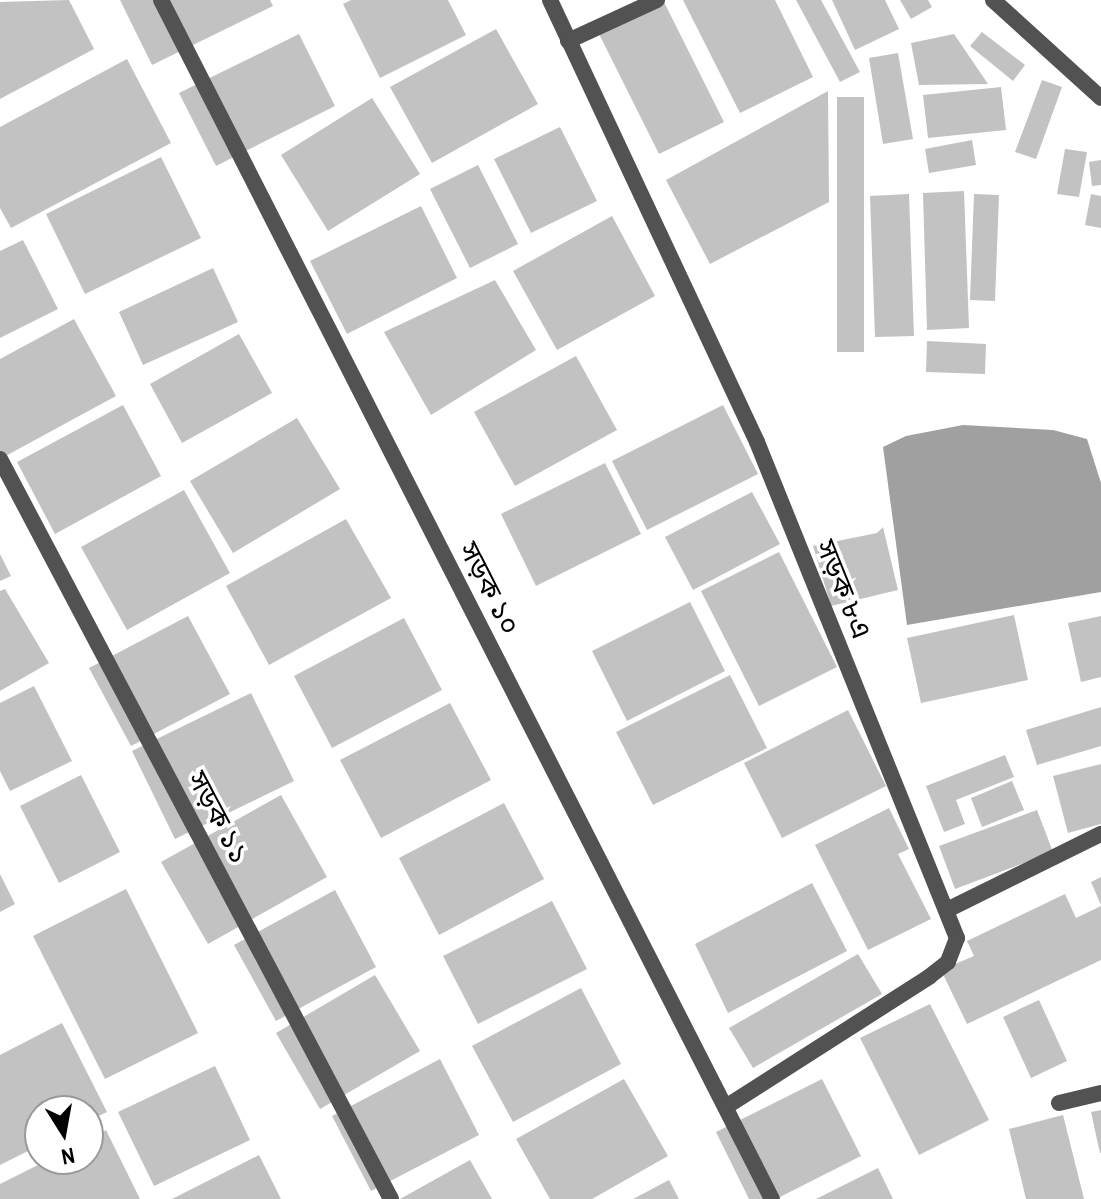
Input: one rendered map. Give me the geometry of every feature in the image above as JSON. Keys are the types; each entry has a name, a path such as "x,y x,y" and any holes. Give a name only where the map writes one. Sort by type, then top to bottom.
{"street":[{"name":"সড়ক ১০","path":"161,0 772,1199"},
{"name":"সড়ক ৮এ","path":"550,0 757,442 957,938 948,962 726,1107"},
{"path":"568,41 657,0"},
{"path":"993,0 1101,98"},
{"name":"সড়ক ১১","path":"0,459 391,1199"},
{"path":"947,910 1101,834"},
{"path":"1059,1103 1101,1093"}],"shaded area":[{"path":"963,425 1053,430 1087,439 1101,483 1101,592 907,625 883,447 906,436"}],"building":[{"path":"69,0 94,49 0,99 0,2"},
{"path":"120,0 270,0 273,6 152,65"},
{"path":"351,0 448,0 466,35 380,78 343,4"},
{"path":"663,0 724,122 659,154 598,32"},
{"path":"683,0 775,0 813,77 740,113"},
{"path":"796,0 821,0 860,72 840,82"},
{"path":"832,0 885,0 899,29 855,50"},
{"path":"900,0 928,0 932,7 911,19"},
{"path":"496,29 538,104 432,163 390,87"},
{"path":"982,32 1025,65 1013,81 970,46"},
{"path":"299,34 335,106 216,166 179,93"},
{"path":"954,34 988,84 919,85 911,43"},
{"path":"898,53 913,139 883,144 869,58"},
{"path":"127,59 171,143 11,228 0,208 0,127"},
{"path":"1042,80 1062,87 1036,159 1015,152"},
{"path":"1001,87 1006,130 928,138 923,95"},
{"path":"828,91 829,202 710,264 666,180"},
{"path":"837,97 864,97 864,352 837,352"},
{"path":"372,98 420,174 328,231 281,155"},
{"path":"560,127 597,201 531,233 494,159"},
{"path":"972,140 976,165 929,173 925,149"},
{"path":"1065,149 1087,152 1079,197 1057,194"},
{"path":"161,157 201,238 85,294 46,214"},
{"path":"1101,160 1101,185 1092,186 1089,162"},
{"path":"478,165 518,244 470,268 430,189"},
{"path":"964,191 969,328 927,330 923,193"},
{"path":"909,194 914,336 875,337 870,196"},
{"path":"974,194 999,195 995,301 970,300"},
{"path":"1091,194 1101,196 1101,228 1085,225"},
{"path":"421,206 457,278 347,334 310,261"},
{"path":"612,216 655,296 557,350 513,271"},
{"path":"23,240 58,309 0,338 0,251"},
{"path":"213,268 238,322 143,365 119,312"},
{"path":"495,280 536,350 431,415 384,332"},
{"path":"74,319 116,396 0,459 0,359"},
{"path":"239,334 272,393 182,443 150,384"},
{"path":"927,341 986,344 985,374 926,372"},
{"path":"576,356 617,430 515,486 474,412"},
{"path":"123,405 161,476 55,534 17,462"},
{"path":"723,405 758,474 647,530 612,461"},
{"path":"297,418 340,489 233,553 190,481"},
{"path":"605,463 641,534 536,586 501,514"},
{"path":"184,490 230,573 127,630 81,547"},
{"path":"752,492 780,544 693,590 665,537"},
{"path":"346,519 391,598 269,665 226,586"},
{"path":"883,527 898,590 831,606 813,546 877,533"},
{"path":"779,552 837,667 759,706 701,591"},
{"path":"0,554 11,576 0,581"},
{"path":"5,589 49,663 0,691 0,591"},
{"path":"690,602 725,671 627,721 592,651"},
{"path":"1014,615 1028,680 921,703 907,638"},
{"path":"188,616 230,694 131,746 89,668"},
{"path":"1101,616 1101,677 1081,682 1068,623"},
{"path":"404,618 442,690 332,748 294,676"},
{"path":"730,675 767,748 653,805 616,732"},
{"path":"34,686 72,761 10,791 0,771 0,703"},
{"path":"251,693 294,781 175,839 132,751"},
{"path":"450,703 491,780 381,838 340,760"},
{"path":"1101,707 1101,746 1037,765 1026,730"},
{"path":"848,710 886,786 782,838 744,763"},
{"path":"1005,755 1014,777 956,800 965,824 944,832 926,786"},
{"path":"1101,764 1101,824 1068,833 1053,776"},
{"path":"81,775 120,852 59,883 20,806"},
{"path":"1012,781 1024,810 982,827 971,798"},
{"path":"281,795 327,877 208,944 161,862"},
{"path":"504,803 544,879 439,935 399,858"},
{"path":"889,808 909,849 898,854 931,919 868,950 815,845"},
{"path":"1037,810 1053,852 955,889 939,846"},
{"path":"0,874 15,904 0,912"},
{"path":"1101,877 1101,905 1091,882"},
{"path":"812,883 847,951 728,1013 695,944"},
{"path":"126,889 198,1033 105,1079 33,936"},
{"path":"335,890 376,967 276,1021 234,945"},
{"path":"1065,894 1076,918 1101,906 1101,960 967,1024 941,970 974,956 967,941"},
{"path":"552,901 587,969 478,1024 443,956"},
{"path":"858,954 882,994 753,1068 729,1028"},
{"path":"375,975 420,1051 320,1109 276,1033"},
{"path":"581,988 621,1064 513,1122 472,1046"},
{"path":"1039,1000 1067,1061 1031,1078 1003,1017"},
{"path":"930,1004 989,1120 919,1155 860,1038"},
{"path":"62,1023 98,1095 24,1095 24,1153 0,1165 0,1055"},
{"path":"440,1059 479,1135 371,1191 332,1116"},
{"path":"215,1066 250,1140 154,1186 118,1112"},
{"path":"624,1079 668,1156 592,1199 550,1199 516,1139"},
{"path":"822,1079 861,1156 776,1199 749,1199 716,1132"},
{"path":"1101,1110 1101,1153 1100,1153 1091,1112"},
{"path":"1063,1115 1084,1199 1026,1199 1009,1129"},
{"path":"104,1131 140,1199 0,1199 0,1184 24,1172 24,1175 104,1175"},
{"path":"259,1155 281,1199 172,1199"},
{"path":"470,1160 492,1199 400,1199"},
{"path":"878,1168 893,1199 816,1199"},
{"path":"669,1180 679,1199 633,1199"}]}
